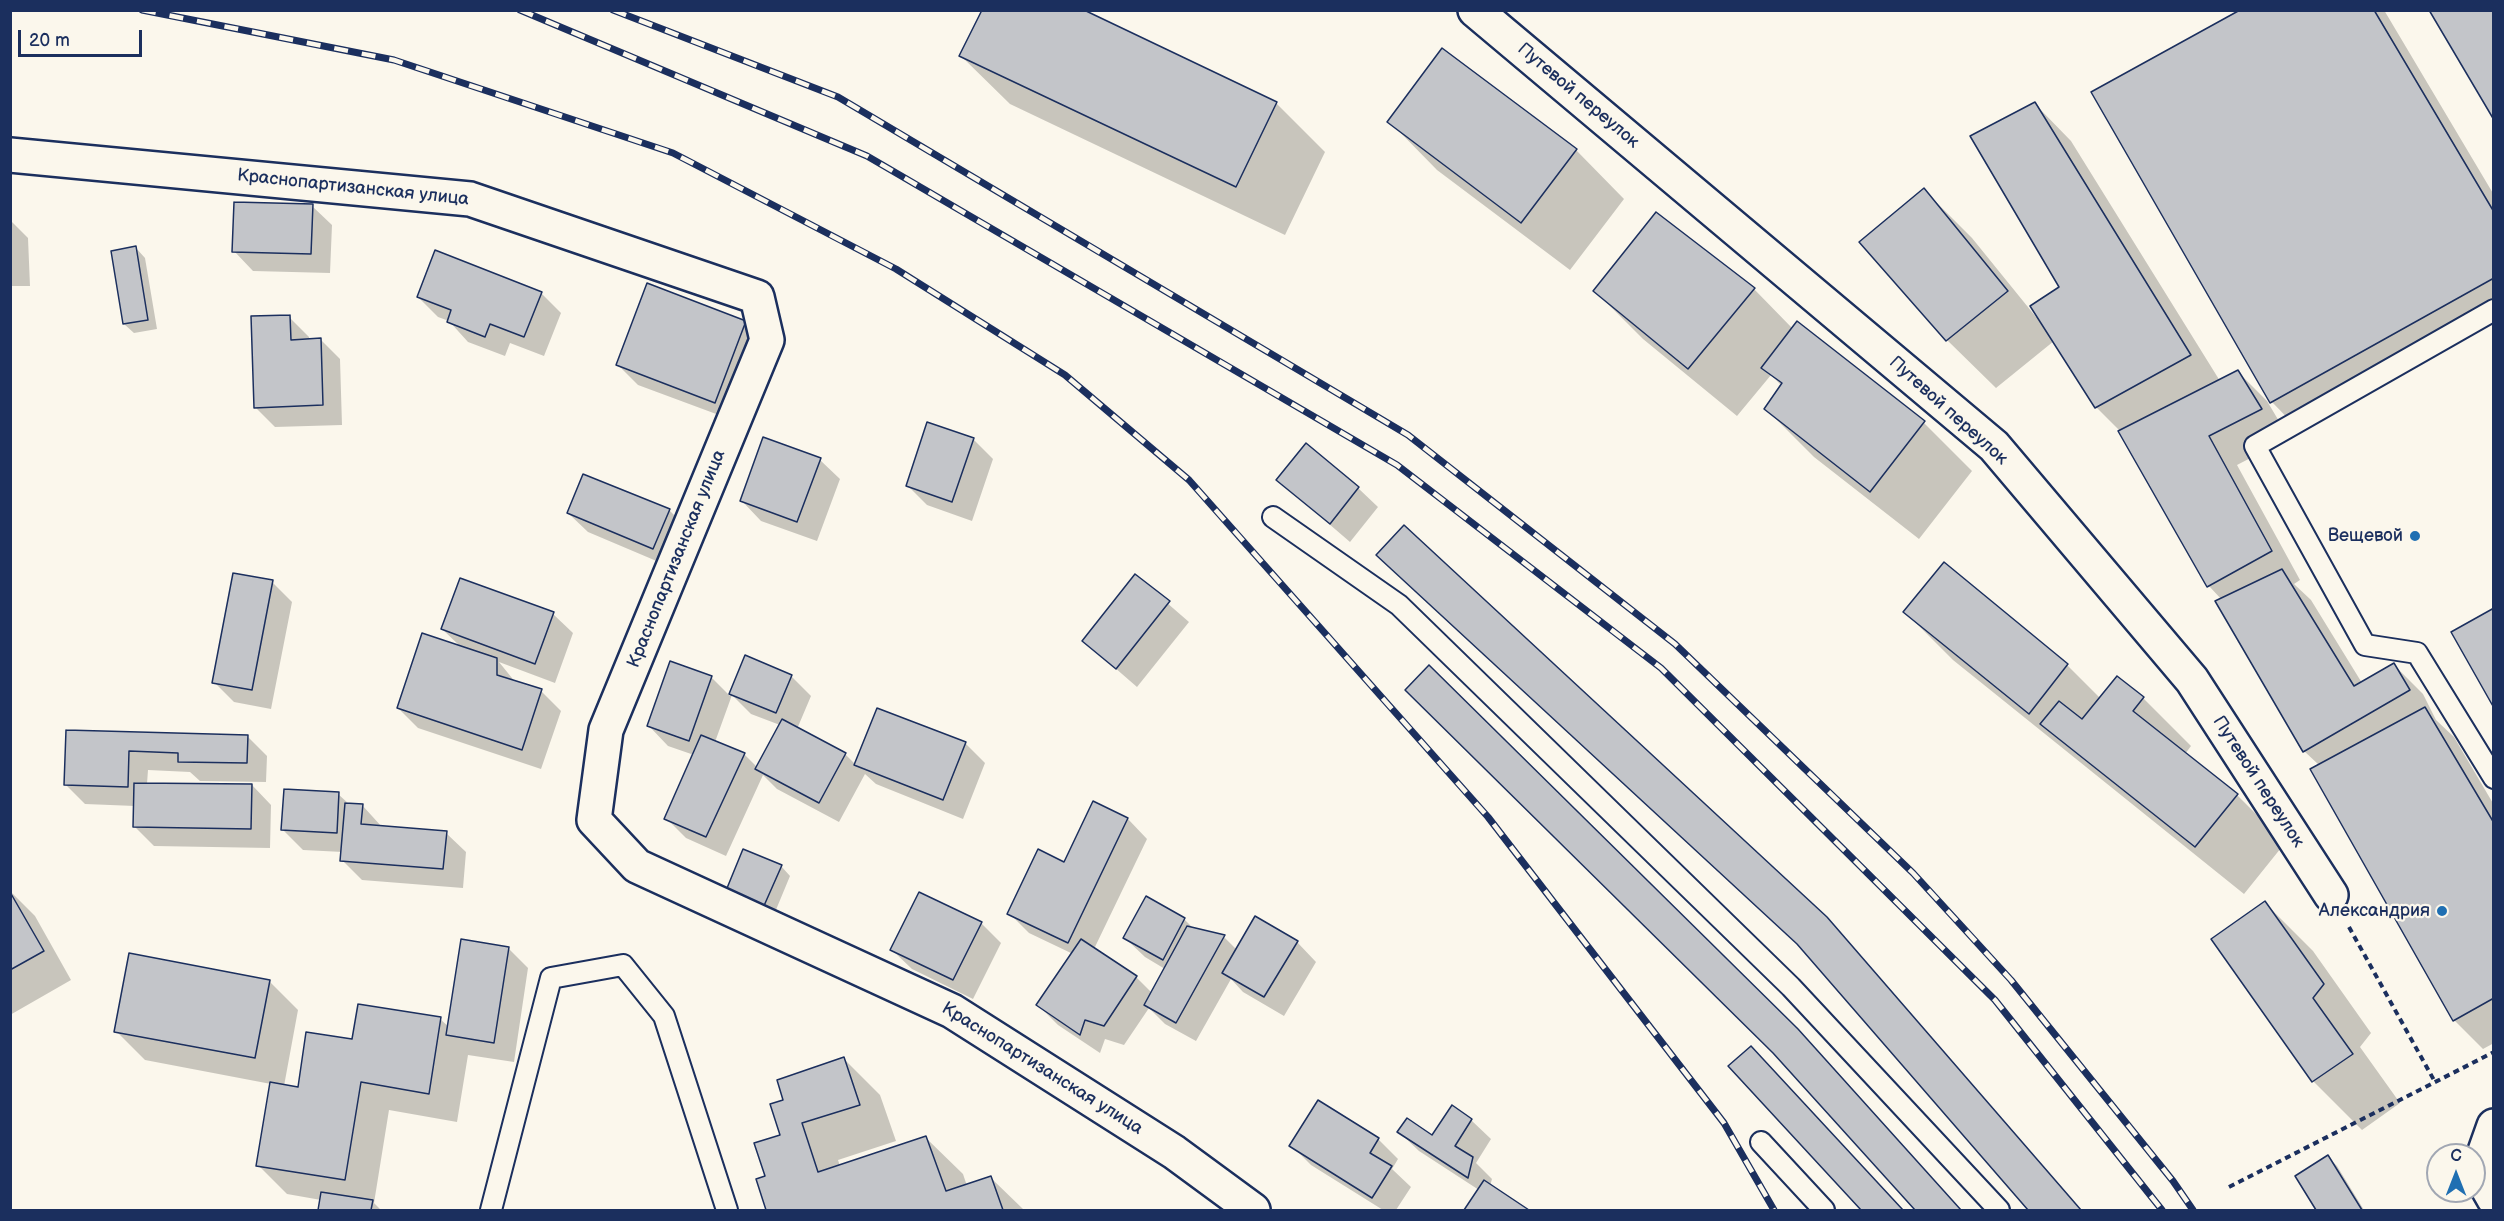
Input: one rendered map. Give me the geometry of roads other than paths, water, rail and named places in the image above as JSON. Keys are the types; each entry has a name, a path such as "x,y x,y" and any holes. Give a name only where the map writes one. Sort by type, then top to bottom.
{"street":[{"name":"Путевой переулок","path":"1475,10 1994,446 2192,680 2331,895"},
{"name":"Краснопартизанская улица","path":"10,155 470,199 758,297 767,340 606,730 594,820 637,866 952,1011 1174,1152 1253,1210"},
{"path":"2493,1126 2478,1171 2493,1198"}],"lane":[{"path":"2493,310 2255,446 2365,645 2417,653 2493,778"},
{"path":"1273,517 1399,605 1791,987 1999,1210"},
{"path":"491,1210 551,978 623,965 664,1017 727,1210"},
{"path":"1761,1142 1824,1210"}],"railway":[{"path":"142,10 394,60 673,153 896,269 1065,375 1189,480 1488,817 1724,1123 1774,1210"},
{"path":"520,10 867,156 1397,465 1661,668 1995,1000 2162,1210"},
{"path":"613,10 838,97 1408,435 1675,644 1913,873 2011,980 2173,1181 2193,1210"}],"place":[{"name":"Вещевой","path":"2415,536"},
{"name":"Александрия","path":"2442,911"}]}
